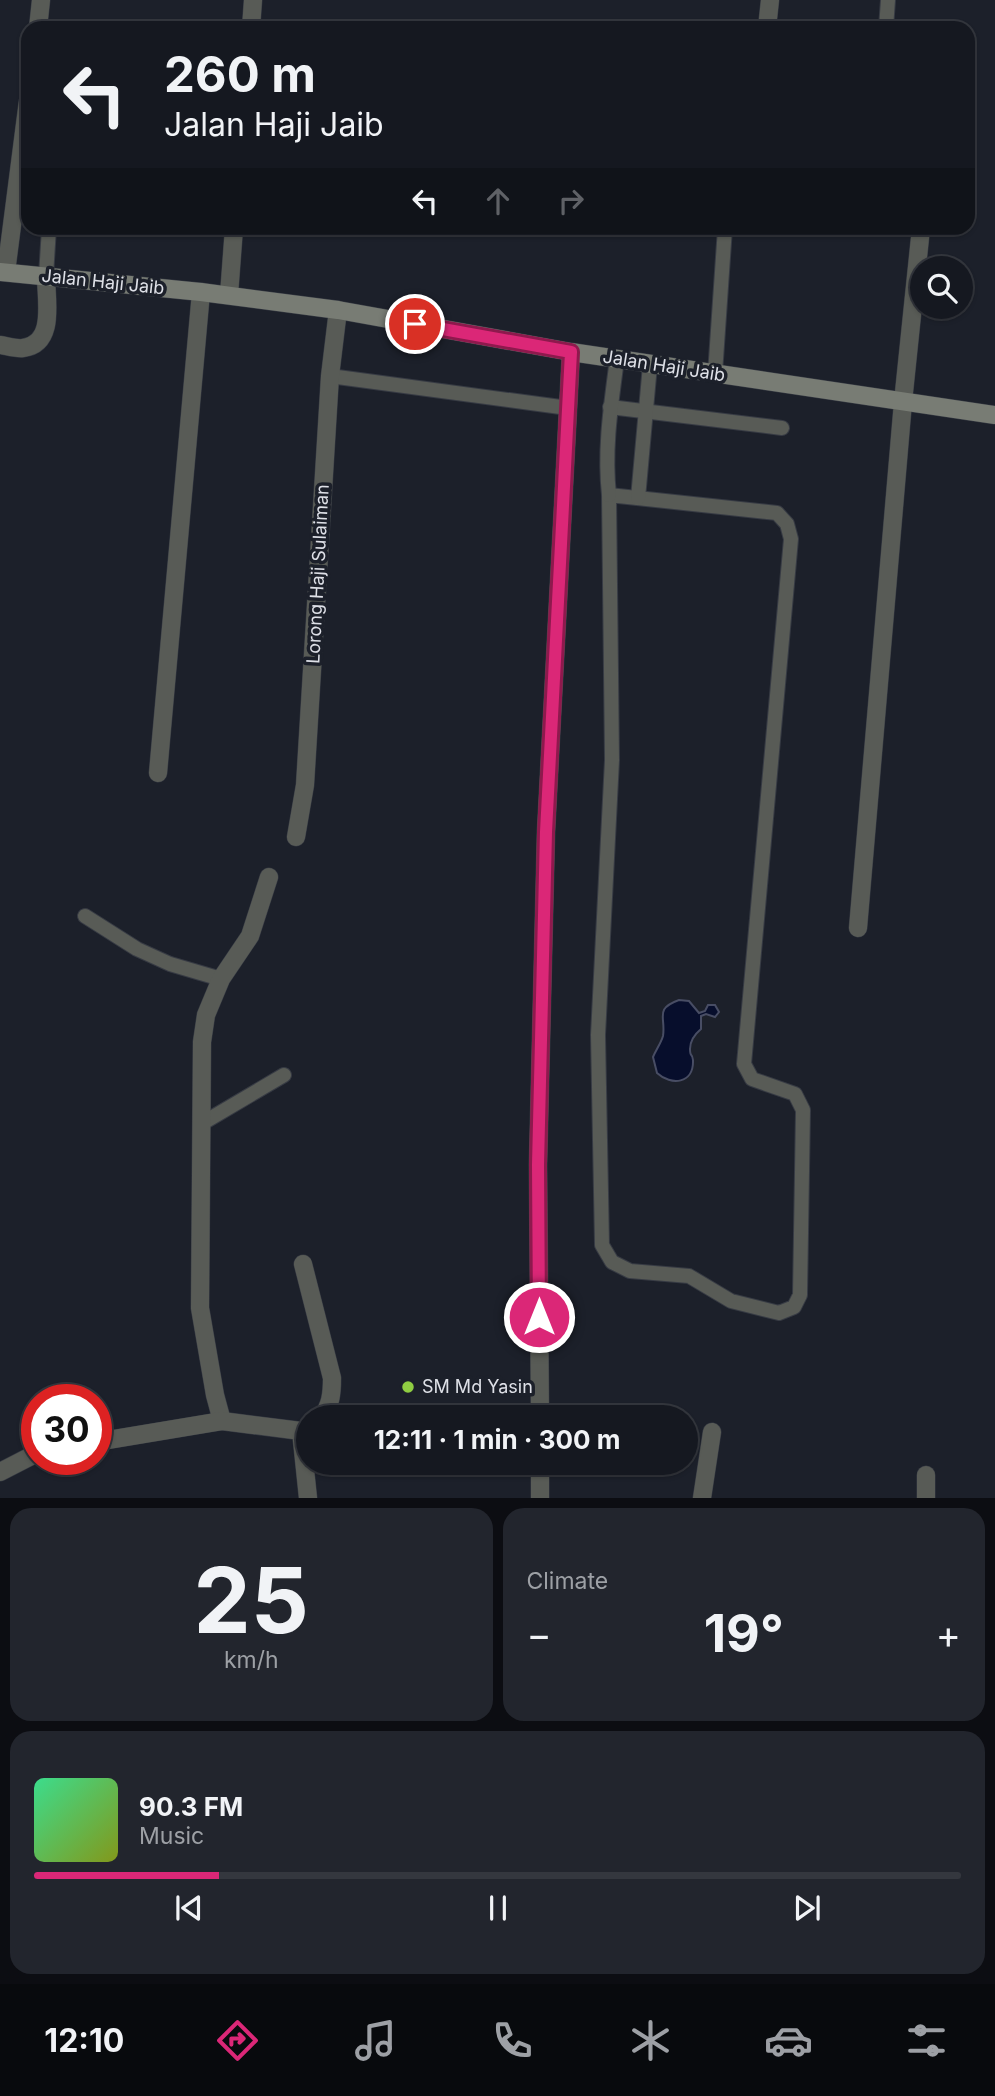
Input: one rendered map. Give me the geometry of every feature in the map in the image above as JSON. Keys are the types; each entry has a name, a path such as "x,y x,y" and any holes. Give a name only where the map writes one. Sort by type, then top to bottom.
{"street":[{"path":"39,21 41,0"},
{"path":"252,21 253,0"},
{"path":"768,21 770,0"},
{"path":"3,272 21,149"},
{"path":"229,295 233,235"},
{"path":"858,928 903,402 920,235"},
{"name":"Jalan Haji Jaib","path":"3,272 229,295 338,310 650,365 995,415"},
{"path":"0,345 22,348 37,343 46,331 46,276"},
{"path":"158,773 201,292"},
{"name":"Lorong Haji Sulaiman","path":"296,837 305,785 330,376 338,310"},
{"path":"540,1405 538,1165 546,832 571,352"},
{"path":"222,1421 200,1308 202,1042 206,1015 221,979 250,936 269,877"},
{"path":"303,1264 332,1378 332,1396 329,1405"},
{"path":"112,1439 222,1421 296,1428"},
{"path":"702,1497 712,1432"},
{"path":"0,1472 21,1461"},
{"path":"307,1475 308,1497"},
{"path":"540,1475 540,1497"},
{"path":"926,1475 926,1497"}],"lane":[{"path":"886,21 888,0"},
{"path":"46,276 49,235"},
{"path":"715,374 725,235"},
{"path":"609,495 777,513 787,524 791,539 744,1064 752,1079 794,1094 803,1110 800,1295 794,1307 779,1312 731,1301 688,1276 630,1271 611,1262 602,1245 598,1035 612,760 609,495 606,467 610,407 617,359"},
{"path":"638,498 650,365"},
{"path":"330,376 568,408"},
{"path":"610,407 782,428"},
{"path":"85,916 137,949 170,964 221,979"},
{"path":"201,1124 284,1075"}],"water":[{"path":"679,1000 689,1001 699,1013 705,1011 708,1005 715,1005 719,1012 715,1017 706,1014 701,1016 701,1029 690,1046 693,1060 690,1074 675,1081 657,1073 653,1057 663,1036 664,1010"}],"place":[{"name":"SM Md Yasin","path":"408,1387"}],"route":[{"path":"415,324 571,352 546,832 538,1165 539,1317"}]}
